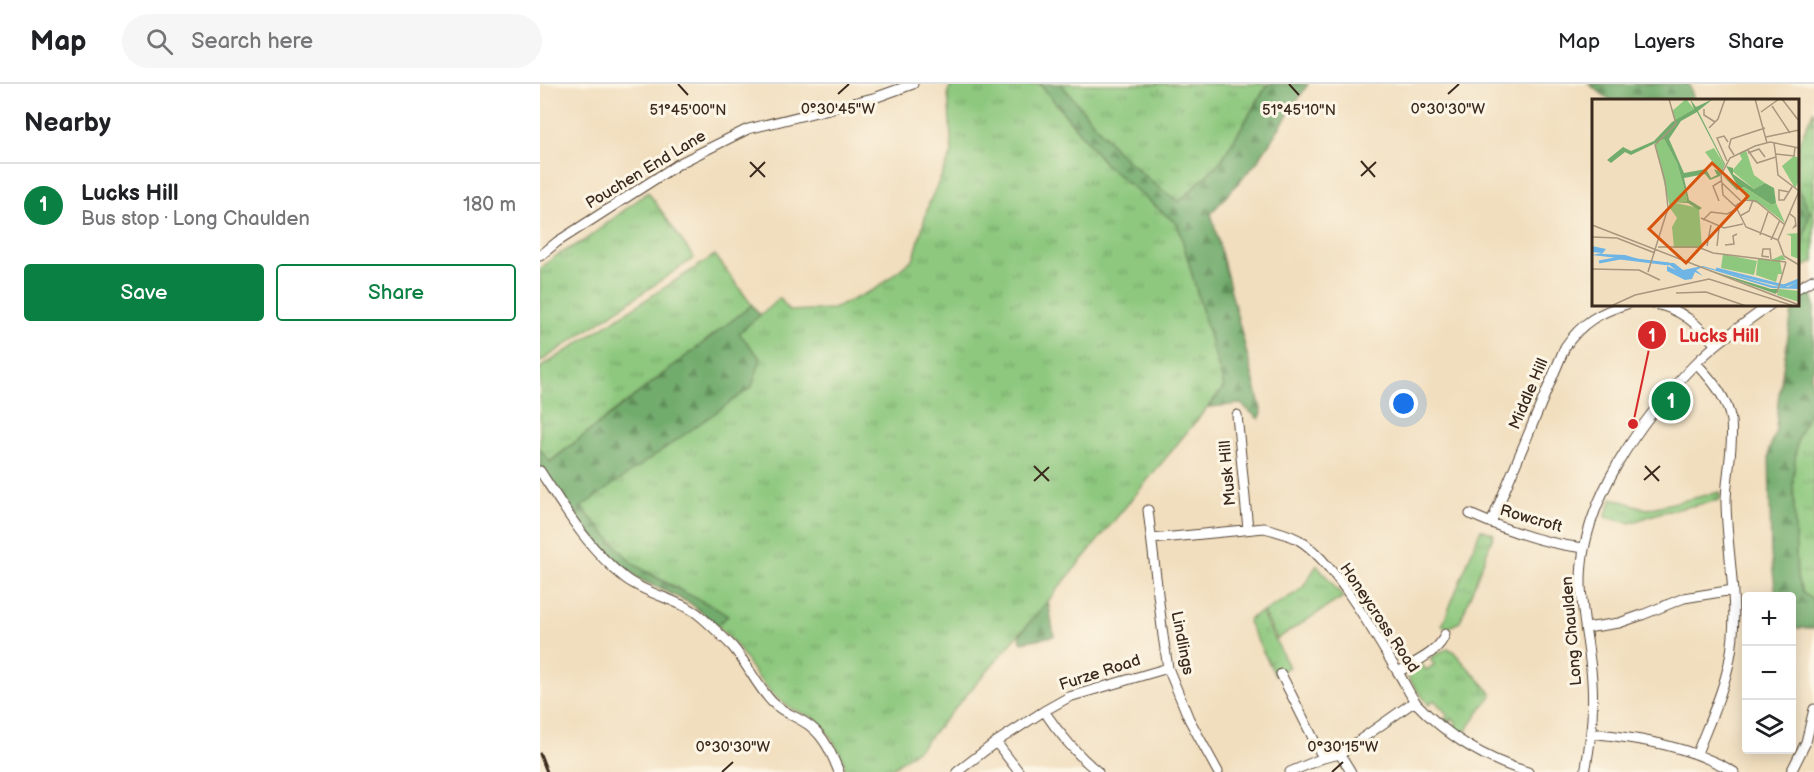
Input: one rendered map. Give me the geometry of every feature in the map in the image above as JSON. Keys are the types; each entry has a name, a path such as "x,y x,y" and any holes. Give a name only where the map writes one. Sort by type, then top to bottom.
{"street":[{"name":"Pouchen End Lane","path":"540,256 556,242 680,163 748,129 866,100 913,84"},
{"path":"1799,287 1814,279"},
{"name":"Middle Hill","path":"1491,523 1565,347 1585,323 1598,314 1621,306"},
{"path":"1661,306 1688,318 1716,345"},
{"name":"Long Chaulden","path":"1585,772 1591,734 1592,680 1581,581 1584,548 1593,515 1616,467 1641,428 1673,388 1716,345 1768,306"},
{"path":"1696,363 1721,393 1731,421 1726,511 1735,611 1730,658 1724,683 1697,753"},
{"name":"Musk Hill","path":"1237,415 1248,529"},
{"path":"540,471 583,535 602,556 626,579 695,612 732,647 762,691 775,704 787,714 810,726 826,742 839,772"},
{"name":"Lindlings","path":"1148,510 1162,636 1168,668 1189,719 1218,772"},
{"name":"Rowcroft","path":"1470,514 1540,539 1584,548"},
{"name":"Honeycross Road","path":"1152,539 1264,528 1279,531 1300,541 1335,575 1415,701 1459,741 1496,761 1528,772"},
{"path":"1586,628 1619,623 1684,598 1732,590"},
{"path":"1398,672 1434,650 1445,634"},
{"name":"Furze Road","path":"957,772 996,742 1069,697 1168,668"},
{"path":"1281,674 1323,758"},
{"path":"1290,772 1323,758 1340,754 1415,701"},
{"path":"1791,772 1806,742 1814,709"},
{"path":"1044,711 1061,737 1098,772"},
{"path":"1591,734 1667,744 1697,753 1734,772"},
{"path":"996,742 1019,772"},
{"path":"1340,754 1351,772"}],"green space":[{"path":"954,84 1040,84 1106,165 1178,225 1224,387 1048,601 922,746 887,772 845,772 844,762 824,728 816,719 792,709 775,697 756,675 737,646 717,625 727,616 633,564 580,507 751,387 739,333 780,298 789,311 833,309 877,288 914,258 929,203 952,153 948,91"},
{"path":"1040,84 1061,84 1118,152 1154,184 1179,202 1221,161 1268,84 1308,84 1257,162 1211,213 1262,413 1259,419 1241,404 1209,407 1224,387 1178,225 1106,165"},
{"path":"1061,84 1268,84 1221,161 1179,202 1154,184 1118,152"},
{"path":"1589,84 1689,84 1694,99 1609,99"},
{"path":"1814,110 1814,262 1799,269 1799,258 1810,212 1799,189 1799,143"},
{"path":"1799,189 1810,212 1799,258"},
{"path":"648,192 694,258 540,362 540,269 554,257 585,240"},
{"path":"715,255 752,305 549,462 540,449 540,368"},
{"path":"1812,291 1814,308 1814,367 1811,375 1813,402 1797,440 1793,480 1797,578 1802,591 1814,602 1814,628 1796,628 1796,592 1776,592 1771,554 1769,450 1776,430 1791,306 1799,306 1799,299"},
{"path":"752,305 760,315 739,333 761,359 752,387 581,507 633,564 728,616 717,625 690,603 639,579 597,544 540,465 540,449 550,462"},
{"path":"1813,402 1814,602 1802,591 1797,578 1793,480 1797,440"},
{"path":"1720,492 1720,500 1659,513 1630,523 1605,517 1612,498 1647,509"},
{"path":"1481,529 1494,534 1460,622 1447,628 1442,626"},
{"path":"1317,565 1343,597 1277,639 1263,612 1303,587"},
{"path":"1048,601 1054,636 1021,642 1020,634"},
{"path":"1261,612 1289,667 1275,675 1248,622"},
{"path":"1448,648 1492,694 1463,735 1453,728 1457,723 1452,718 1447,723 1444,720 1448,715 1434,700 1429,705 1408,678 1412,669 1421,663 1426,670 1434,665 1430,658"}],"railway":[{"path":"540,754 547,772"}],"place":[{"name":"Lucks Hill","path":"1671,401"},
{"name":"Lucks Hill","path":"1633,424"}]}
